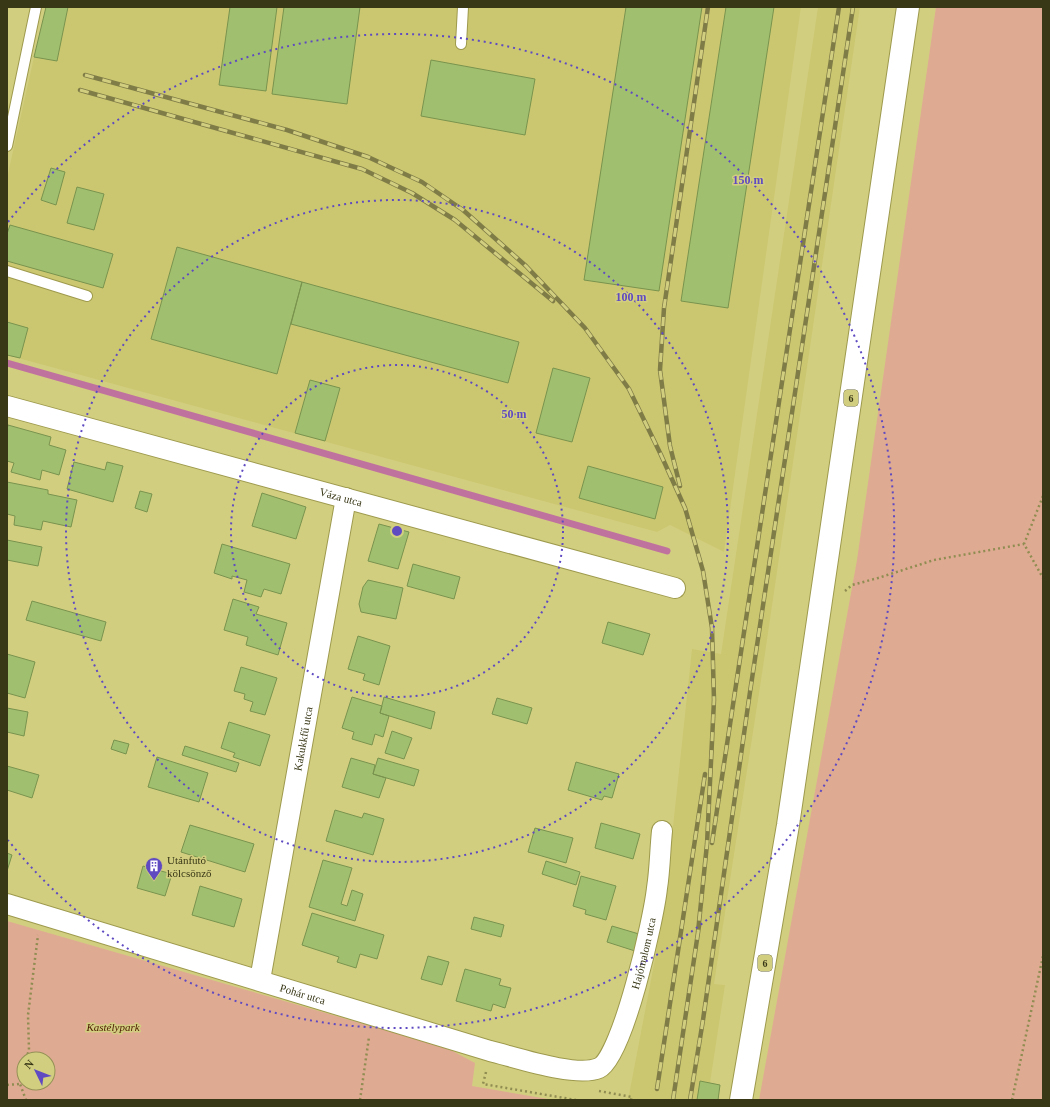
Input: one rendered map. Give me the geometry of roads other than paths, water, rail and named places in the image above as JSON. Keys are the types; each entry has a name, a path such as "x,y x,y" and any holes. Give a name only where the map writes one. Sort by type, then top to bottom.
{"main road":[{"name":"6","path":"742,1100 788,825 908,7"}],"street":[{"name":"Váza utca","path":"7,406 675,588"},
{"name":"Kakukkfű utca","path":"260,980 346,498"},
{"name":"Hajómalom utca","path":"600,1068 610,1057 626,1019 657,889 662,831"},
{"name":"Pohár utca","path":"7,904 490,1051 568,1071 587,1071 600,1068"}],"lane":[{"path":"7,146 36,7"},
{"path":"461,44 463,7"},
{"path":"7,271 87,296"}],"waterway":[{"path":"7,363 667,551"}],"railway":[{"path":"680,486 670,446 660,370 664,308 708,7"},
{"path":"712,843 839,7"},
{"path":"690,1100 853,7"},
{"path":"85,75 287,130 368,157 422,182 463,210 526,266 585,328 629,389 685,508 703,571 712,628 714,700 707,844 698,932"},
{"path":"80,90 362,169 412,193 455,220 553,301"},
{"path":"657,1089 705,774"},
{"path":"673,1100 699,926"}],"place":[{"name":"Utánfutó kölcsönző","path":"154,881"}],"park label":[{"name":"Kastélypark","path":"113,1027"}]}
